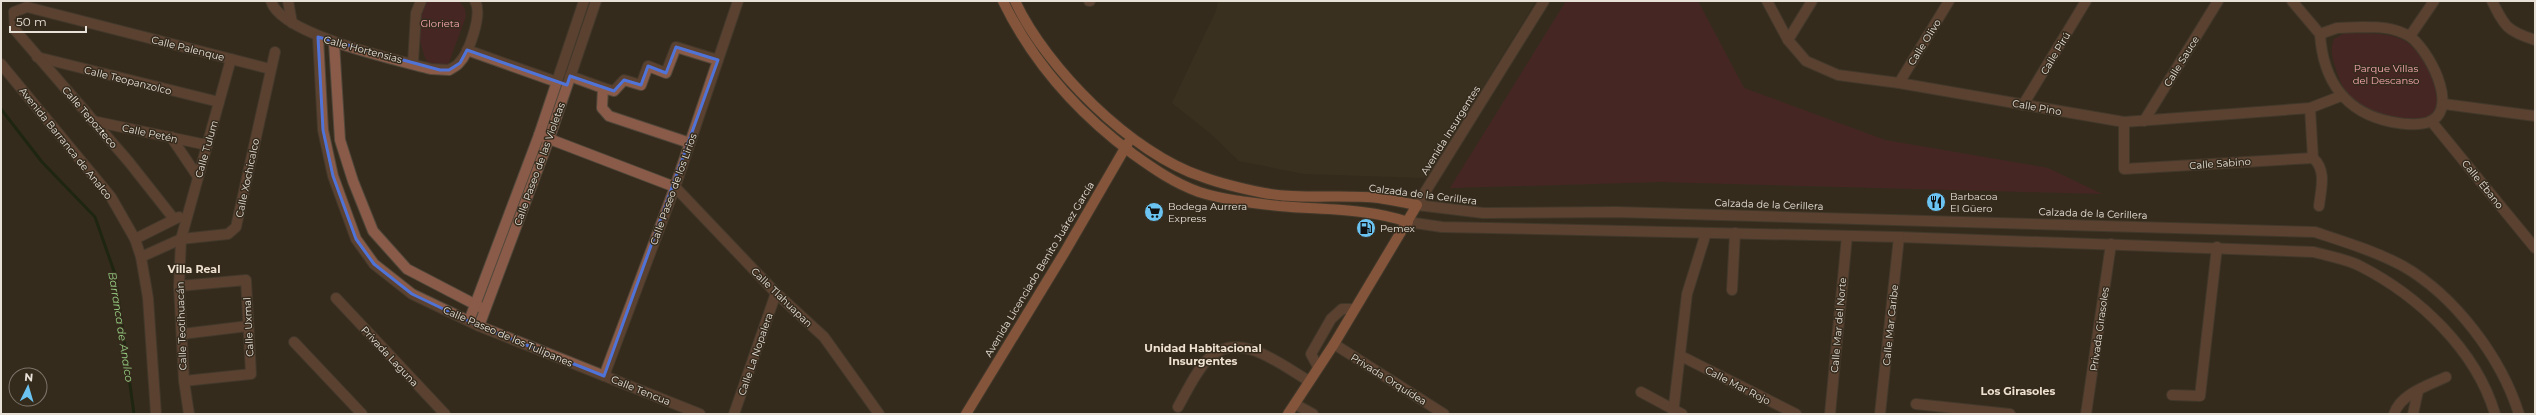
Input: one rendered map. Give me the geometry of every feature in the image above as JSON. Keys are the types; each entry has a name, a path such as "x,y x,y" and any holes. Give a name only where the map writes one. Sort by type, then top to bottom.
{"main road":[{"path":"1003,1 1031,50 1056,83 1086,115 1125,148 1160,174 1199,192 1279,206 1354,210 1390,216 1408,222"},
{"name":"Calzada de la Cerillera","path":"1015,1 1041,45 1093,105 1132,137 1157,155 1202,177 1265,193 1313,197 1378,198 1417,205"},
{"path":"1086,115 1093,105"},
{"name":"Avenida Licenciado Benito Juárez García","path":"966,414 1063,255 1132,137"},
{"name":"Avenida Insurgentes","path":"1288,414 1308,381 1334,344 1417,205"}],"street":[{"path":"271,1 292,23"},
{"path":"288,1 292,23"},
{"path":"421,1 416,13 413,63 431,69 449,70 460,63 467,50 477,23 478,14 476,1"},
{"name":"Calle Paseo de las Violetas","path":"469,321 539,135 584,1"},
{"name":"Calle Paseo de las Violetas","path":"479,326 549,139 596,1"},
{"name":"Calle Paseo de los Lirios","path":"604,376 675,187 738,1"},
{"name":"Avenida Insurgentes","path":"1417,205 1544,1"},
{"name":"Calle Pino","path":"1767,1 1788,40 1806,61 1838,75 1899,83 2124,122 2310,108 2341,96"},
{"path":"1788,40 1812,1"},
{"name":"Calle Olivo","path":"1899,83 1950,1"},
{"name":"Calle Pirú","path":"2023,105 2086,1"},
{"name":"Calle Sauce","path":"2144,120 2218,1"},
{"path":"2292,1 2320,34 2328,71 2341,96 2358,111 2401,124 2431,121 2438,115 2444,104 2443,95 2432,64 2425,50 2410,36 2392,28 2362,27 2337,28 2320,34"},
{"path":"2410,36 2434,1"},
{"path":"2492,1 2505,26 2519,35 2535,40"},
{"name":"Calle Palenque","path":"14,12 27,7 270,69"},
{"name":"Calle Tepozteco","path":"14,12 15,30 129,162 174,219"},
{"name":"Calle Hortensias","path":"292,23 318,37 413,63"},
{"name":"Calle Paseo de los Tulipanes","path":"318,37 322,130 332,176 356,239 374,264 412,294 479,326 604,376"},
{"name":"Calle Paseo de los Tulipanes","path":"334,42 340,140 353,181 373,231 407,268 485,310"},
{"path":"570,76 614,91 624,80 641,86 648,66 666,73 676,47 718,60"},
{"path":"467,50 557,82"},
{"name":"Calle Xochicalco","path":"141,257 181,239 228,234 236,227 275,52"},
{"name":"Calle Teopanzolco","path":"37,57 219,102"},
{"name":"Calle Tulum","path":"181,239 231,59"},
{"name":"Avenida Barranca de Analco","path":"1,64 111,196 135,240 141,257 148,298 156,414"},
{"path":"603,88 602,108 609,116 690,143"},
{"path":"2444,104 2535,116"},
{"path":"2310,108 2313,158 2320,164 2323,174 2319,206"},
{"name":"Calle Petén","path":"93,121 207,145"},
{"name":"Calle Ébano","path":"2431,121 2535,248"},
{"name":"Calle Sabino","path":"2124,122 2124,169 2313,158"},
{"path":"539,135 675,187"},
{"path":"171,137 198,177"},
{"name":"Calle Tlahuapan","path":"675,187 776,293 824,336 879,414"},
{"name":"Calzada de la Cerillera","path":"1417,205 1483,213 1616,212 2315,232 2365,248 2404,267 2428,283 2472,327 2499,365 2519,414"},
{"path":"135,240 188,212"},
{"path":"1408,222 1442,227 1899,237 2217,247 2314,252 2360,266 2408,298 2450,334 2474,366 2495,414"},
{"path":"1641,392 1677,413 1687,294 1706,233"},
{"path":"1732,290 1735,233"},
{"name":"Calle Mar del Norte","path":"1830,414 1847,236"},
{"name":"Calle Mar Caribe","path":"1880,414 1899,237"},
{"name":"Calle Teotihuacán","path":"181,239 179,286 184,381 189,414"},
{"name":"Privada Girasoles","path":"2086,414 2110,244"},
{"path":"2172,395 2200,396 2217,247"},
{"name":"Calle Uxmal","path":"179,286 246,280 251,374 184,381"},
{"name":"Calle La Nopalera","path":"734,414 776,293"},
{"name":"Privada Laguna","path":"336,298 445,414"},
{"path":"1318,367 1311,354 1331,319 1342,310 1354,309"},
{"path":"182,334 248,326"},
{"path":"294,342 362,414"},
{"name":"Privada Orquídea","path":"1334,344 1444,414"},
{"path":"1178,408 1209,359 1218,351 1238,346 1255,350 1308,381"},
{"name":"Calle Mar Rojo","path":"1681,356 1796,414"},
{"name":"Calle Tencua","path":"604,376 700,414"},
{"path":"2394,414 2397,405 2418,391 2446,377"},
{"path":"2413,414 2418,391"},
{"path":"1295,404 1313,414"},
{"path":"1916,404 1940,410 2003,414"}],"highlighted area":[{"path":"318,37 440,70 449,70 460,63 467,50 567,85 570,76 614,91 624,80 641,85 648,66 666,73 676,47 718,60 604,376 479,326 412,294 374,264 356,239 333,176 323,130"}],"shaded area":[{"path":"1218,1 1536,1 1427,178 1304,174 1239,161 1211,134 1172,103 1216,11"}],"green space":[{"name":"Glorieta","path":"428,1 459,1 465,9 466,16 448,65 430,65 427,62 423,51 418,30 418,17 421,9"},
{"path":"1566,1 1698,1 1744,88 1885,140 2048,168 2102,194 1661,182 1450,188"},
{"name":"Parque Villas del Descanso","path":"2345,33 2392,36 2413,47 2429,70 2440,94 2439,105 2435,113 2418,120 2387,117 2374,113 2350,96 2339,78 2332,52 2334,39"}],"waterway":[{"name":"Barranca de Analco","path":"1,109 42,162 95,217 115,274 134,414"}],"place":[{"name":"Barbacoa El Güero","path":"1936,202"},
{"name":"Bodega Aurrera Express","path":"1154,212"},
{"name":"Pemex","path":"1366,228"}],"district":[{"name":"Villa Real","path":"194,269"},
{"name":"Unidad Habitacional Insurgentes","path":"1203,354"},
{"name":"Los Girasoles","path":"2018,391"}]}
